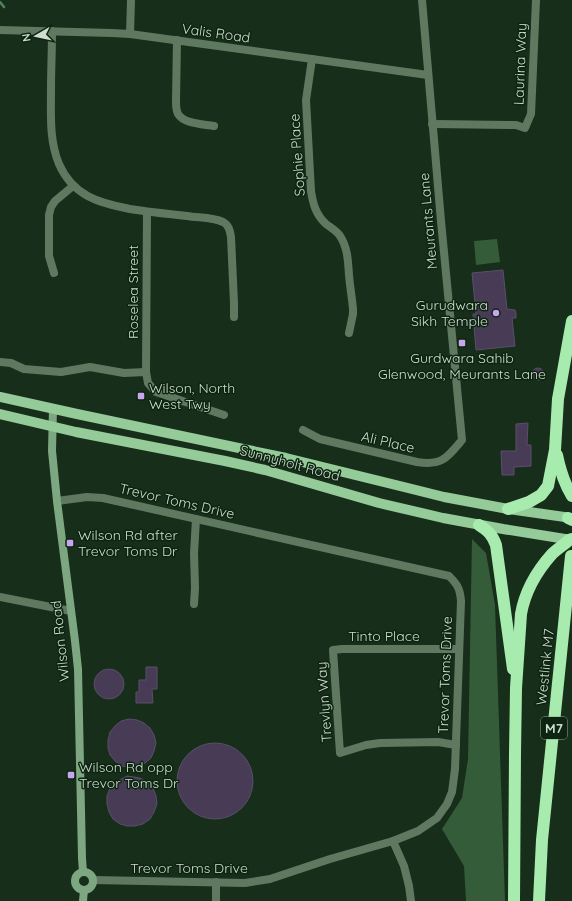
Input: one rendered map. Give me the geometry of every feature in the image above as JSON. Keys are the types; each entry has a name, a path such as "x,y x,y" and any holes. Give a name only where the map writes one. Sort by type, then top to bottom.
{"highway":[{"path":"508,509 530,502 541,495 548,486 555,450 558,399 572,321"},
{"path":"555,450 564,482 572,496"},
{"path":"479,525 493,537 496,545 510,656 516,688"},
{"path":"514,901 516,688 521,614 527,591 536,575 553,554 571,540"},
{"name":"Westlink M7","path":"539,901 542,840 571,556"}],"main road":[{"name":"Sunnyholt Road","path":"0,397 286,458 444,497 571,519"},
{"name":"Sunnyholt Road","path":"0,414 272,472 409,510 479,525 571,540"}],"street":[{"path":"130,34 131,0"},
{"name":"Meurants Lane","path":"422,0 432,124 462,440"},
{"name":"Laurina Way","path":"432,124 516,125 525,128 531,114 536,0"},
{"name":"Valis Road","path":"0,30 130,34 428,75"},
{"path":"52,31 51,135 54,150 64,174 73,186 94,200 147,212 212,219 224,223 229,229 231,237 234,317"},
{"path":"177,40 176,109 184,120 214,126"},
{"name":"Sophie Place","path":"312,59 306,100 310,191 312,201 321,219 336,231 345,247 353,309 349,333"},
{"path":"54,273 50,256 49,214 55,201 73,186"},
{"name":"Roselea Street","path":"146,372 147,212"},
{"path":"0,362 24,369 61,372 90,367 124,373 146,372 148,383 156,392 224,415"},
{"name":"Wilson Road","path":"54,408 52,451 78,669 83,872"},
{"name":"Ali Place","path":"302,430 320,439 428,464 436,463 445,458 453,452 462,440"},
{"name":"Trevor Toms Drive","path":"57,501 87,497 103,498 449,576 456,582 460,591 461,601 456,769 452,792 447,804 437,818 418,831 394,841 330,859 270,879 245,883 93,880"},
{"path":"194,604 196,519"},
{"path":"0,597 71,611"},
{"name":"Tinto Place","path":"333,650 459,650"},
{"name":"Trevlyn Way","path":"333,650 340,753 366,745 380,743 438,742 456,745"},
{"path":"394,841 404,866 409,886 410,901"},
{"path":"83,872 89,874 93,880 90,888 84,890 78,887 76,881 78,875 83,872"},
{"path":"216,882 216,901"},
{"path":"83,901 84,890"}],"green space":[{"path":"497,239 500,262 476,265 474,241"},
{"path":"472,539 486,553 495,605 505,901 466,901 464,866 442,829 462,798 468,759"}],"building":[{"name":"Gurudwara Sikh Temple","path":"503,270 507,309 515,310 516,313 516,318 512,318 515,346 476,350 473,314 476,314 472,273"},
{"path":"538,368 542,370 544,374 542,378 538,380 534,378 532,374 534,370"},
{"path":"528,423 527,445 531,445 531,466 514,467 514,475 502,475 501,451 516,451 516,424"},
{"path":"146,667 157,667 157,689 152,689 153,703 136,703 136,692 139,692 139,680 146,680"},
{"path":"109,669 120,673 124,684 120,695 109,699 98,695 94,684 98,673"},
{"path":"129,719 144,723 150,728 156,743 151,758 145,763 134,768 122,766 115,761 110,755 108,748 110,732 121,721"},
{"path":"215,743 230,746 242,754 250,766 253,781 250,796 242,808 230,816 215,819 200,816 188,808 180,796 177,781 180,766 188,754 200,746"},
{"path":"127,776 140,778 147,782 153,788 156,796 157,804 150,819 143,824 135,826 120,824 113,819 107,804 107,796 110,788 116,782"}],"waterway":[{"path":"0,2 4,7"}],"place":[{"name":"Gurudwara Sikh Temple","path":"496,313"},
{"name":"Gurdwara Sahib Glenwood, Meurants Lane","path":"462,343"},
{"name":"Wilson, North West Twy","path":"141,396"},
{"name":"Wilson Rd after Trevor Toms Dr","path":"70,543"},
{"name":"Wilson Rd opp Trevor Toms Dr","path":"71,775"}]}
